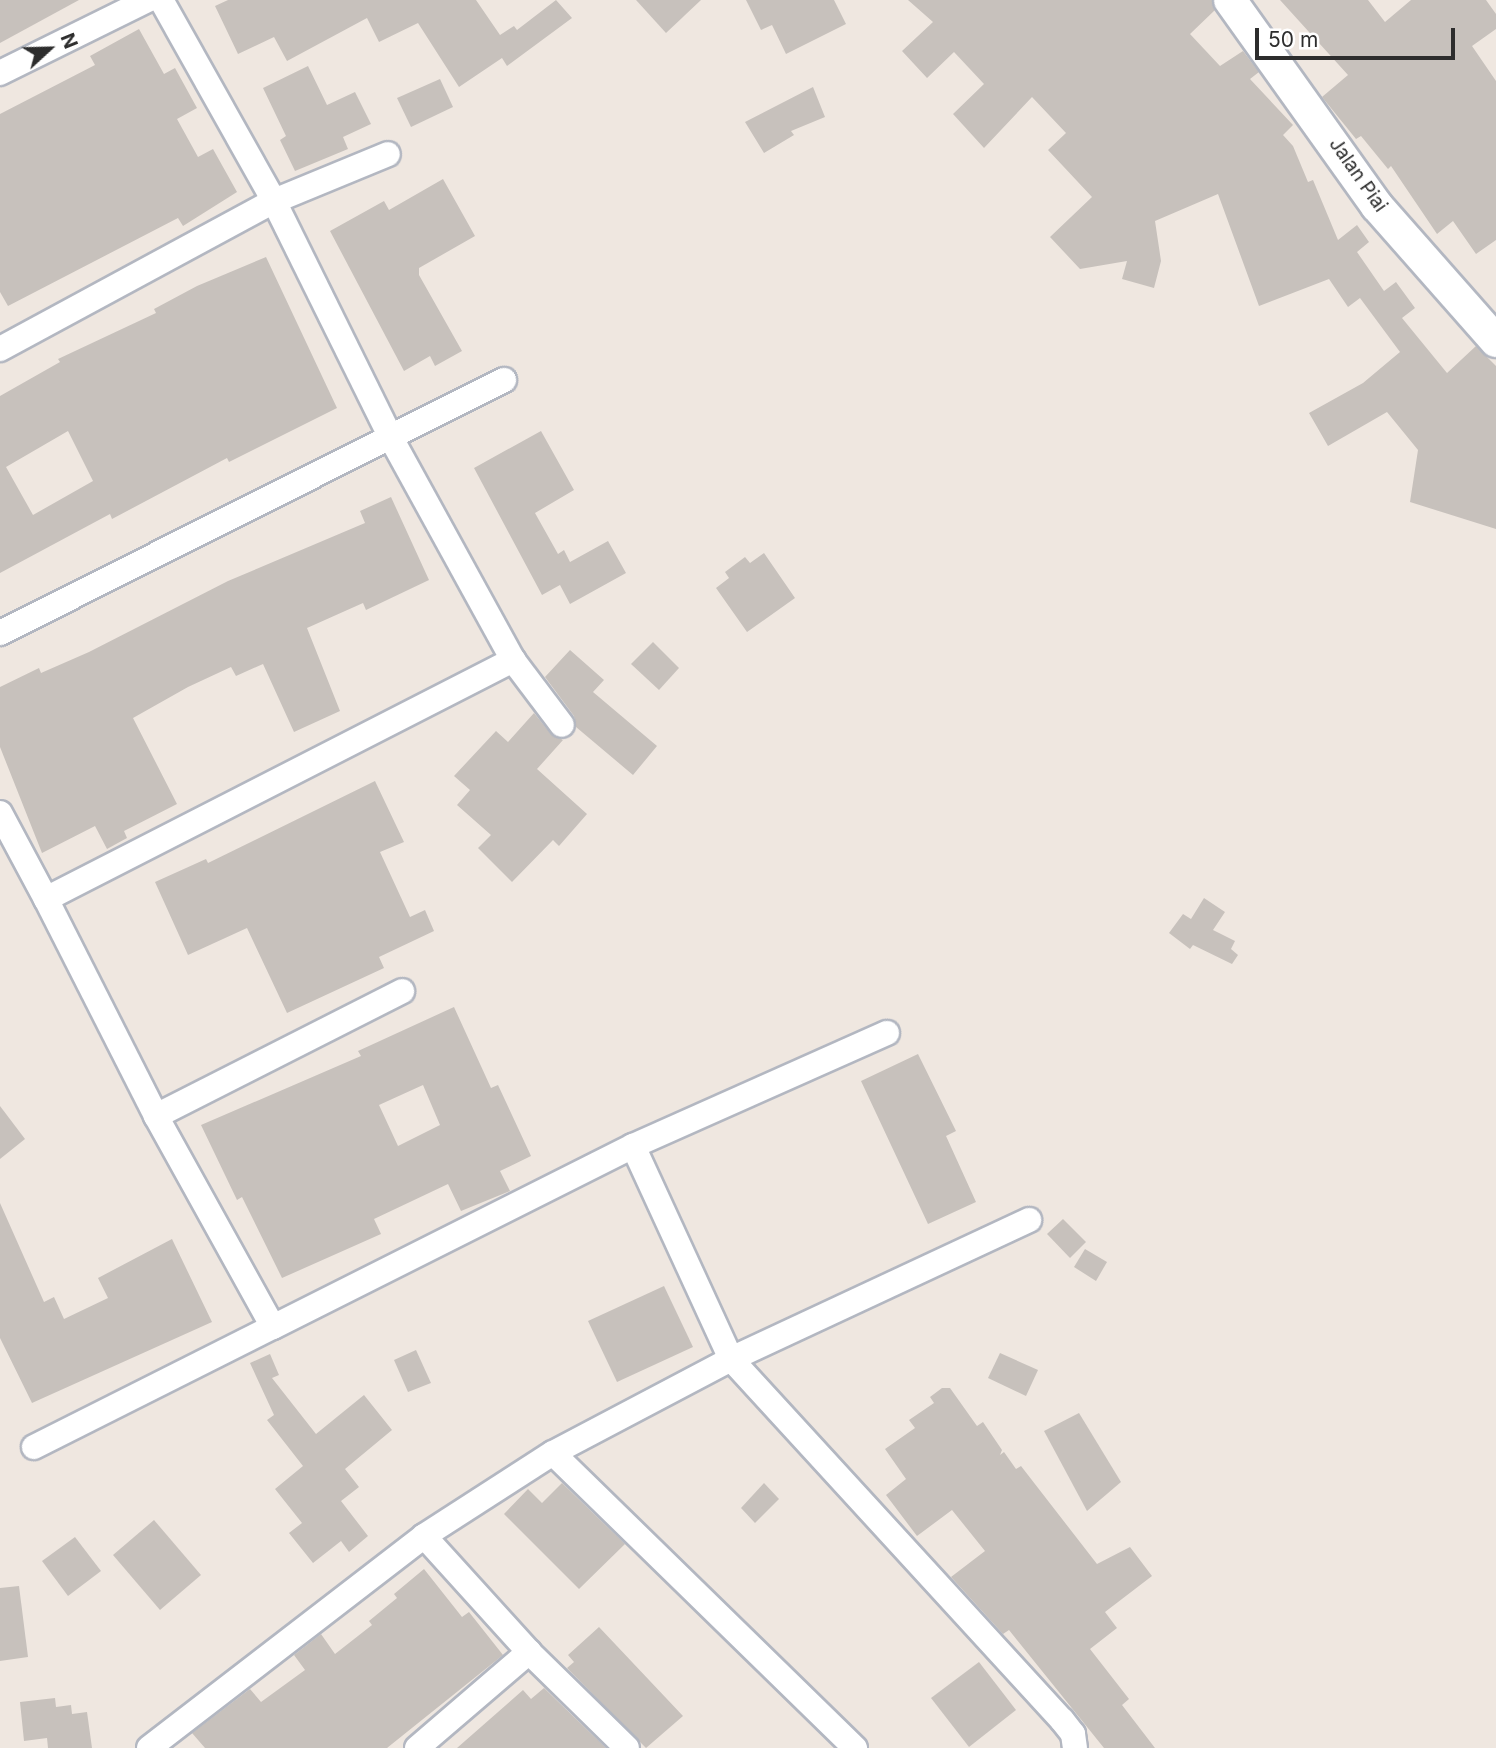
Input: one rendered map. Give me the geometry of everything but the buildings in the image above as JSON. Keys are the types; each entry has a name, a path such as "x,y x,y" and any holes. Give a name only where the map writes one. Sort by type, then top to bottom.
{"street":[{"path":"0,73 148,0"},
{"path":"161,0 274,201 389,434 513,660 562,725"},
{"name":"Jalan Piai","path":"1230,0 1377,206 1496,341"},
{"path":"0,349 274,201 388,154"},
{"path":"0,634 389,434 504,380"},
{"path":"46,899 513,660"},
{"path":"0,813 156,1116 273,1327"},
{"path":"156,1116 402,991"},
{"path":"34,1447 633,1146 887,1033"},
{"path":"633,1146 731,1359 1062,1720 1073,1734 1074,1748"},
{"path":"149,1748 424,1535 553,1453 731,1359 1029,1220"},
{"path":"553,1453 855,1748"},
{"path":"424,1535 529,1652 627,1748"},
{"path":"420,1747 529,1652"}]}
